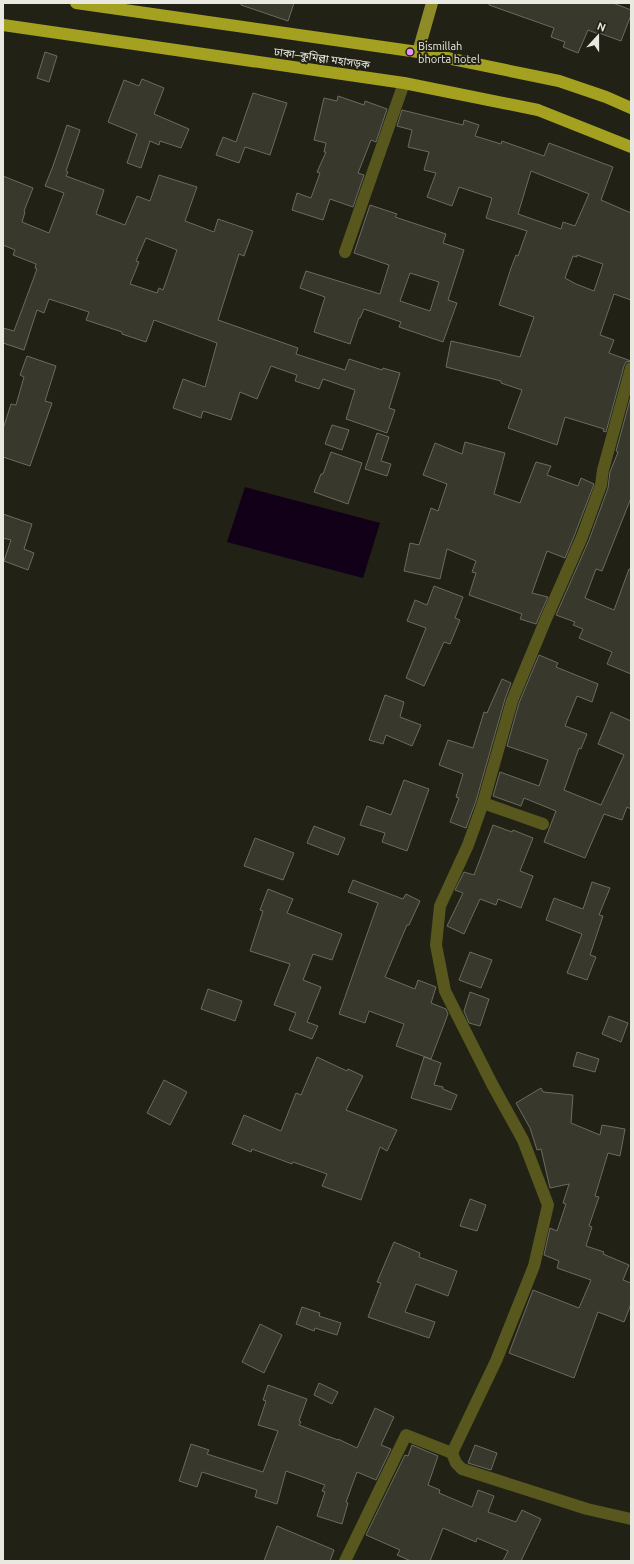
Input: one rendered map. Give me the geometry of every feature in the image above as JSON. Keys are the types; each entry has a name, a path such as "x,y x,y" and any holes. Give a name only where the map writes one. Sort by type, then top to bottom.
{"highway":[{"name":"ঢাকা–কুমিল্লা মহাসড়ক","path":"76,3 418,52 559,81 606,97 631,108"},
{"name":"ঢাকা–কুমিল্লা মহাসড়ক","path":"3,25 404,83 538,110 631,147"}],"main road":[{"path":"418,52 432,3"}],"street":[{"path":"345,252 404,83"},
{"path":"452,1453 496,1361 534,1266 548,1205 523,1140 492,1084 445,991 436,945 440,906 468,845 483,803 512,701 582,537 601,485 603,470 629,382 631,368"},
{"path":"483,803 544,824"},
{"path":"345,1561 406,1435 452,1453 456,1463 462,1469 587,1509 631,1519"}],"shaded area":[{"path":"245,487 380,523 363,578 227,542"}],"building":[{"path":"241,3 294,3 288,21 241,5"},
{"path":"489,3 613,3 631,10 631,15 621,41 588,30 578,53 563,47 565,42 551,37 554,28 489,5"},
{"path":"45,52 57,56 49,82 37,78"},
{"path":"142,79 164,88 154,114 189,129 181,148 160,141 159,145 150,141 141,168 127,163 137,134 108,122 124,80 139,86"},
{"path":"253,93 287,103 270,155 245,147 239,163 216,155 223,137 236,142"},
{"path":"338,96 364,105 365,101 387,109 376,142 371,140 358,173 364,175 353,207 330,199 323,220 292,210 297,193 311,198 320,173 317,172 326,152 324,152 326,143 314,140 324,98 337,101"},
{"path":"402,110 463,125 464,120 479,125 475,136 501,144 502,141 544,156 549,143 613,167 601,200 631,213 631,300 614,294 600,335 614,340 609,353 631,361 626,362 624,366 606,432 603,431 604,429 565,417 557,445 508,428 522,390 501,383 501,381 446,367 451,341 520,357 534,317 499,305 511,268 516,255 518,256 527,231 486,218 492,198 459,187 452,206 427,197 436,173 424,170 429,152 408,147 412,130 397,126","holes":["531,171 589,194 575,226 563,222 561,229 518,214","577,255 603,264 594,291 565,278 573,256 577,257"]},
{"path":"67,125 80,130 66,171 68,172 66,176 104,190 96,214 125,225 137,196 150,201 159,175 197,187 185,221 214,232 218,219 253,231 244,256 239,254 218,320 298,348 296,354 345,370 349,359 382,370 383,368 400,373 389,408 395,410 387,433 346,419 355,390 323,379 319,389 295,381 297,375 271,366 257,399 240,392 231,420 203,411 201,418 173,408 183,379 205,387 217,343 154,320 146,342 86,320 89,312 49,299 44,313 37,310 24,350 3,343 3,328 14,331 37,269 35,268 36,264 13,255 15,250 3,245 3,176 33,188 24,211 22,222 49,233 64,193 45,186","holes":["146,238 177,250 163,290 159,288 157,293 130,284 139,262 136,261"]},
{"path":"370,205 397,214 395,217 446,234 443,243 464,250 448,300 457,303 443,342 399,327 401,322 364,309 359,318 350,344 314,332 325,297 300,288 306,271 380,294 389,265 354,253","holes":["410,273 439,282 430,311 400,301"]},
{"path":"27,356 56,366 45,401 52,403 30,466 3,457 3,429 11,404 16,405 24,377 20,375"},
{"path":"631,396 631,498 602,571 596,569 585,598 614,610 629,569 631,569 631,674 607,664 612,652 579,638 583,629 573,625 575,622 556,615 589,540 608,488 610,472 618,452 616,451"},
{"path":"332,425 349,430 342,450 325,444"},
{"path":"377,433 389,437 381,461 391,464 387,476 365,469"},
{"path":"465,442 505,453 494,494 520,503 536,462 551,466 547,475 578,486 581,478 594,484 565,558 547,551 532,593 548,597 536,624 520,619 522,614 469,595 476,573 472,572 476,561 447,549 440,579 404,571 410,543 419,545 431,508 438,511 447,484 423,475 435,443 462,454"},
{"path":"331,452 362,463 348,504 314,492 321,474 323,474"},
{"path":"3,514 32,524 24,549 34,553 28,570 4,561 11,540 3,538"},
{"path":"434,586 463,597 455,618 460,620 450,644 444,642 424,686 406,678 426,628 407,621 415,600 427,605"},
{"path":"539,655 558,663 556,667 598,684 592,702 577,696 565,726 587,734 581,749 579,748 564,790 601,805 624,755 598,744 611,712 631,721 631,809 627,807 622,820 604,814 585,858 544,842 556,811 524,798 521,806 493,796 500,772 539,786 548,760 507,746 519,703"},
{"path":"502,679 511,683 505,699 476,801 466,828 450,822 459,798 456,797 463,774 439,765 448,740 473,748 484,712 487,713"},
{"path":"385,695 404,702 400,717 421,725 412,746 386,735 383,744 369,740"},
{"path":"404,780 429,789 407,851 382,842 385,833 360,825 367,806 391,815"},
{"path":"493,825 512,832 513,830 533,838 520,871 533,876 521,908 498,899 496,905 480,899 464,934 447,926 463,893 455,890 464,872 474,875"},
{"path":"314,826 345,838 338,855 307,843"},
{"path":"255,838 294,853 283,880 244,866"},
{"path":"353,880 403,899 406,894 420,901 409,925 407,925 385,977 415,989 418,980 436,987 431,1003 446,1009 448,1014 431,1059 396,1046 404,1024 369,1011 365,1023 339,1014 378,903 348,892"},
{"path":"592,882 610,888 599,915 603,916 590,955 596,957 587,980 567,973 582,934 546,920 554,898 583,909"},
{"path":"268,889 293,899 287,913 342,934 332,960 313,954 303,980 321,987 307,1022 318,1026 312,1039 289,1030 296,1013 274,1005 290,964 250,951 263,911 260,910"},
{"path":"470,952 492,960 481,988 459,980"},
{"path":"208,989 242,1001 235,1021 201,1009"},
{"path":"470,992 489,999 480,1026 469,1023 464,1011"},
{"path":"609,1016 628,1023 621,1042 602,1034"},
{"path":"577,1052 599,1059 595,1072 573,1066"},
{"path":"317,1057 347,1071 348,1069 363,1076 346,1110 397,1130 387,1151 380,1147 361,1200 322,1186 327,1174 293,1162 292,1164 252,1149 251,1152 232,1144 244,1115 281,1131 296,1093 301,1095"},
{"path":"424,1057 441,1063 434,1085 443,1087 443,1089 457,1095 451,1110 411,1098"},
{"path":"164,1080 187,1092 170,1125 147,1113"},
{"path":"541,1088 543,1092 573,1095 571,1123 600,1135 602,1125 625,1129 620,1156 608,1153 595,1196 599,1197 589,1226 592,1227 586,1246 604,1252 603,1254 629,1265 623,1280 631,1283 631,1304 624,1322 598,1312 574,1378 509,1353 533,1290 579,1308 591,1280 557,1268 559,1261 544,1255 550,1228 557,1231 566,1204 563,1203 569,1184 550,1188 541,1149 537,1150 530,1128 516,1103"},
{"path":"470,1199 486,1205 477,1231 460,1226"},
{"path":"394,1242 420,1253 419,1257 457,1271 448,1296 416,1284 405,1312 435,1322 429,1338 368,1317 381,1283 377,1282"},
{"path":"302,1307 320,1313 319,1316 341,1323 337,1335 315,1328 314,1331 296,1324"},
{"path":"260,1324 282,1335 264,1373 242,1362"},
{"path":"319,1383 338,1392 332,1404 314,1395"},
{"path":"268,1385 307,1399 299,1425 338,1439 357,1448 375,1408 394,1417 381,1445 391,1449 376,1480 357,1472 346,1502 348,1503 342,1524 317,1516 325,1492 322,1491 325,1485 286,1471 277,1504 255,1497 257,1490 202,1472 197,1487 179,1481 191,1444 209,1450 207,1454 263,1472 278,1431 258,1425 266,1401 263,1400"},
{"path":"412,1445 438,1456 428,1485 440,1490 439,1493 472,1507 478,1490 494,1496 488,1512 516,1522 522,1510 541,1519 521,1561 503,1561 508,1551 477,1538 476,1542 443,1528 430,1561 411,1561 397,1555 400,1550 366,1535 405,1455 408,1456"},
{"path":"475,1445 497,1453 491,1470 468,1463"},
{"path":"277,1526 334,1550 330,1561 264,1561"}],"place":[{"name":"Bismillah bhorta hotel","path":"410,52"}]}
